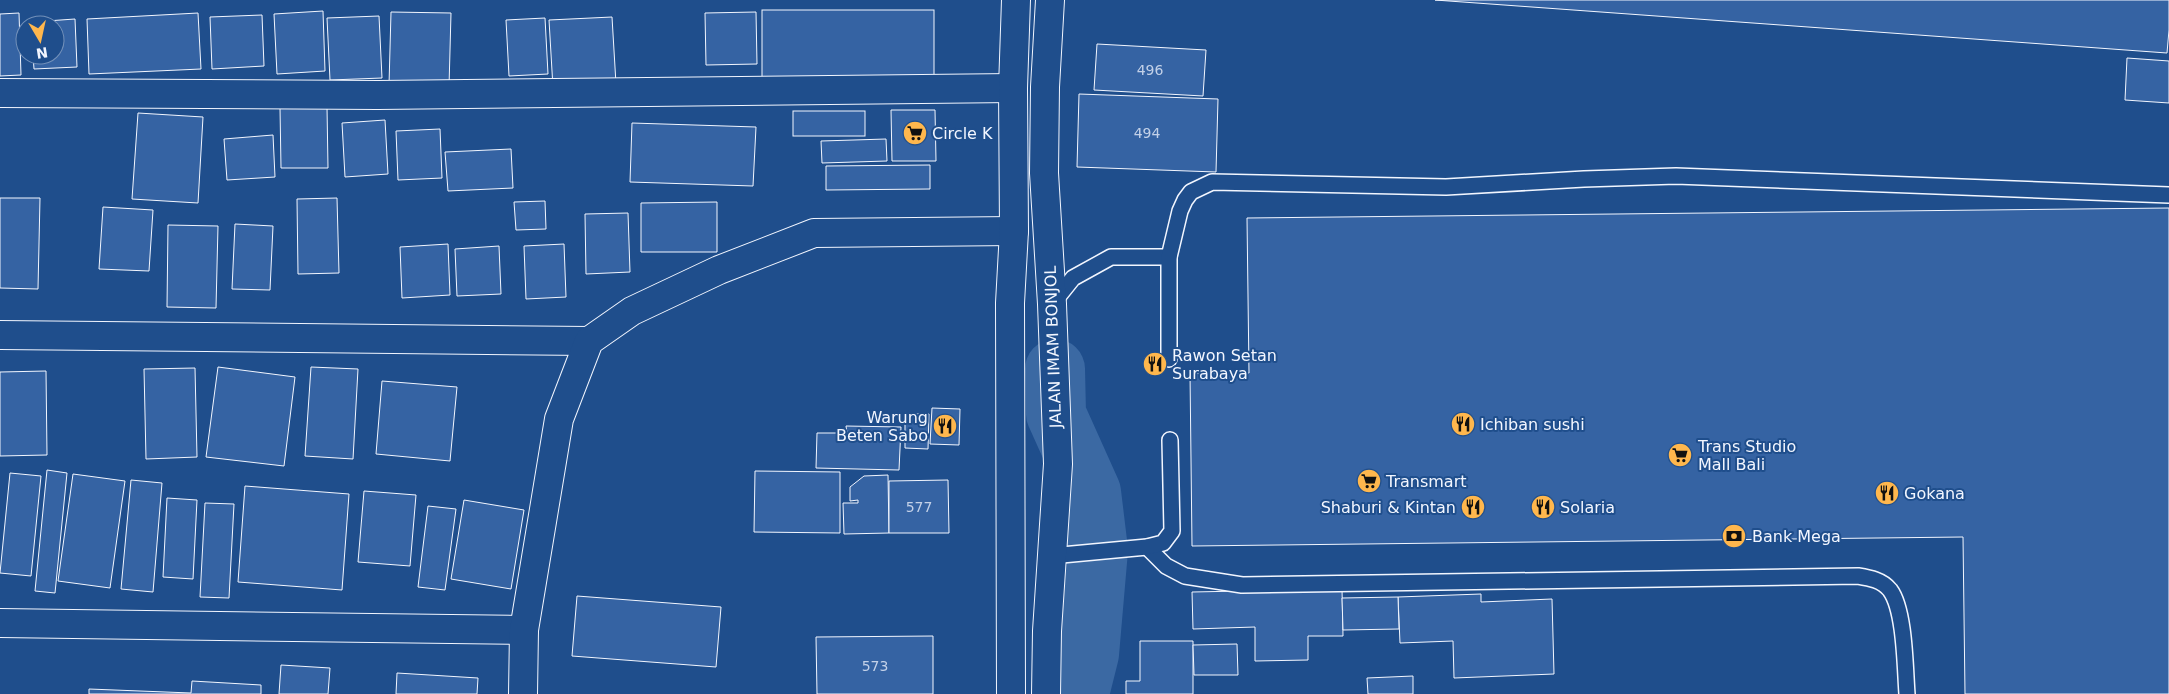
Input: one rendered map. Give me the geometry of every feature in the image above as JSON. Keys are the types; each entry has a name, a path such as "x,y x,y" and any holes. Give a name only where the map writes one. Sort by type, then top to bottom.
{"main road":[{"path":"1010,694 1010,303 1014,231 1013,88 1016,0"},
{"name":"JALAN IMAM BONJOL","path":"1046,694 1046,631 1058,464 1053,302 1044,173 1045,87 1050,0"},
{"path":"0,93 378,95 1013,88"},
{"path":"524,694 524,630 559,419 589,341 632,311 719,270 814,233 1014,231"},
{"path":"1010,303 1053,302"},
{"path":"0,335 589,341"},
{"path":"0,623 524,630"}],"lane":[{"path":"1169,359 1169,257 1180,211 1191,192 1212,182 1446,187 1676,176 2169,195"},
{"path":"1053,302 1073,278 1111,257 1169,257"},
{"path":"1051,556 1108,549 1147,547 1163,543 1172,531 1170,440"},
{"path":"1147,547 1166,566 1185,576 1242,585 1849,576 1877,580 1890,590 1902,620 1907,694"}],"building":[{"path":"1435,0 2169,0 2169,30 2167,53"},
{"path":"762,10 934,10 934,79 762,79"},
{"path":"323,11 325,71 277,74 274,14"},
{"path":"391,12 451,13 449,87 389,85"},
{"path":"756,12 757,64 706,65 705,13"},
{"path":"19,13 19,15 15,15 15,65 21,65 21,75 0,76 0,14"},
{"path":"198,13 201,69 89,74 87,19"},
{"path":"262,15 264,66 212,69 210,17"},
{"path":"379,16 382,78 330,80 327,18"},
{"path":"612,17 616,84 553,88 549,20"},
{"path":"545,18 548,74 509,76 506,20"},
{"path":"75,19 77,67 34,69 34,65 65,65 65,20"},
{"path":"1097,44 1206,50 1203,96 1094,90"},
{"path":"2127,58 2169,61 2169,103 2125,100"},
{"path":"1079,94 1218,99 1216,172 1077,167"},
{"path":"327,107 328,168 281,168 280,108"},
{"path":"891,110 935,110 936,161 892,161"},
{"path":"793,111 865,111 865,136 793,136"},
{"path":"138,113 203,117 198,203 132,199"},
{"path":"385,120 388,174 345,177 342,123"},
{"path":"632,123 756,127 753,186 630,182"},
{"path":"440,129 442,178 398,180 396,131"},
{"path":"273,135 275,177 227,180 224,139"},
{"path":"886,139 887,161 822,163 821,141"},
{"path":"511,149 513,188 448,191 445,152"},
{"path":"930,165 930,189 826,190 826,166"},
{"path":"0,198 40,198 38,289 0,288"},
{"path":"337,198 339,273 298,274 297,199"},
{"path":"545,201 546,229 516,230 514,202"},
{"path":"717,202 717,252 641,252 641,203"},
{"path":"103,207 153,210 149,271 99,269"},
{"name":"Trans Studio Mall Bali","path":"2169,208 2169,694 1965,694 1963,537 1192,546 1190,373 1249,373 1247,218"},
{"path":"628,213 630,272 586,274 585,214"},
{"path":"235,224 273,226 270,290 232,289"},
{"path":"168,225 218,226 216,308 167,307"},
{"path":"448,244 450,295 402,298 400,247"},
{"path":"564,244 566,297 526,299 524,246"},
{"path":"499,246 501,294 457,296 455,249"},
{"path":"218,367 295,377 284,466 206,457"},
{"path":"311,367 358,369 353,459 305,456"},
{"path":"195,368 197,457 146,459 144,369"},
{"path":"46,371 47,455 0,456 0,372"},
{"path":"382,381 457,387 450,461 376,454"},
{"name":"Warung Beten Sabo","path":"932,408 960,409 959,445 930,444"},
{"path":"905,414 929,414 928,449 905,448"},
{"path":"846,426 901,427 899,470 816,468 817,433 847,433"},
{"path":"47,470 67,473 55,593 35,591"},
{"path":"755,471 840,472 840,533 754,532"},
{"path":"10,473 41,476 31,576 0,573"},
{"path":"73,474 125,481 110,588 58,581"},
{"path":"888,475 889,533 844,534 843,503 858,503 858,500 850,501 850,487 864,476"},
{"path":"131,480 162,483 153,592 121,589"},
{"path":"948,480 949,533 889,533 889,481"},
{"path":"245,486 349,494 342,590 238,582"},
{"path":"364,491 416,495 410,566 358,562"},
{"path":"167,498 197,500 193,579 163,577"},
{"path":"464,500 524,510 511,589 451,579"},
{"path":"205,503 234,504 229,598 200,597"},
{"path":"428,506 456,509 445,590 418,587"},
{"path":"1342,589 1343,636 1308,636 1308,660 1255,661 1255,627 1193,629 1192,592"},
{"path":"1481,594 1481,602 1552,599 1554,674 1454,678 1453,641 1400,643 1398,597"},
{"path":"577,596 721,607 716,667 572,656"},
{"path":"1398,597 1399,629 1343,630 1342,598"},
{"path":"933,636 933,694 817,694 816,637"},
{"path":"1140,641 1193,641 1193,694 1126,694 1126,681 1140,681"},
{"path":"1237,644 1238,675 1194,675 1193,645"},
{"path":"281,665 330,668 328,694 279,694"},
{"path":"397,673 478,678 477,694 396,694"},
{"path":"1413,676 1413,694 1368,694 1367,678"},
{"path":"192,681 261,685 261,694 89,694 89,689 191,693"}],"waterway":[{"path":"1055,369 1056,414 1091,492 1098,550 1089,654 1079,694"}],"place":[{"name":"Circle K","path":"915,133"},
{"name":"Rawon Setan Surabaya","path":"1155,364"},
{"name":"Ichiban sushi","path":"1463,424"},
{"name":"Warung Beten Sabo","path":"945,426"},
{"name":"Trans Studio Mall Bali","path":"1680,455"},
{"name":"Transmart","path":"1369,481"},
{"name":"Gokana","path":"1887,493"},
{"name":"Shaburi & Kintan","path":"1473,507"},
{"name":"Solaria","path":"1543,507"},
{"name":"Bank Mega","path":"1734,536"}]}
